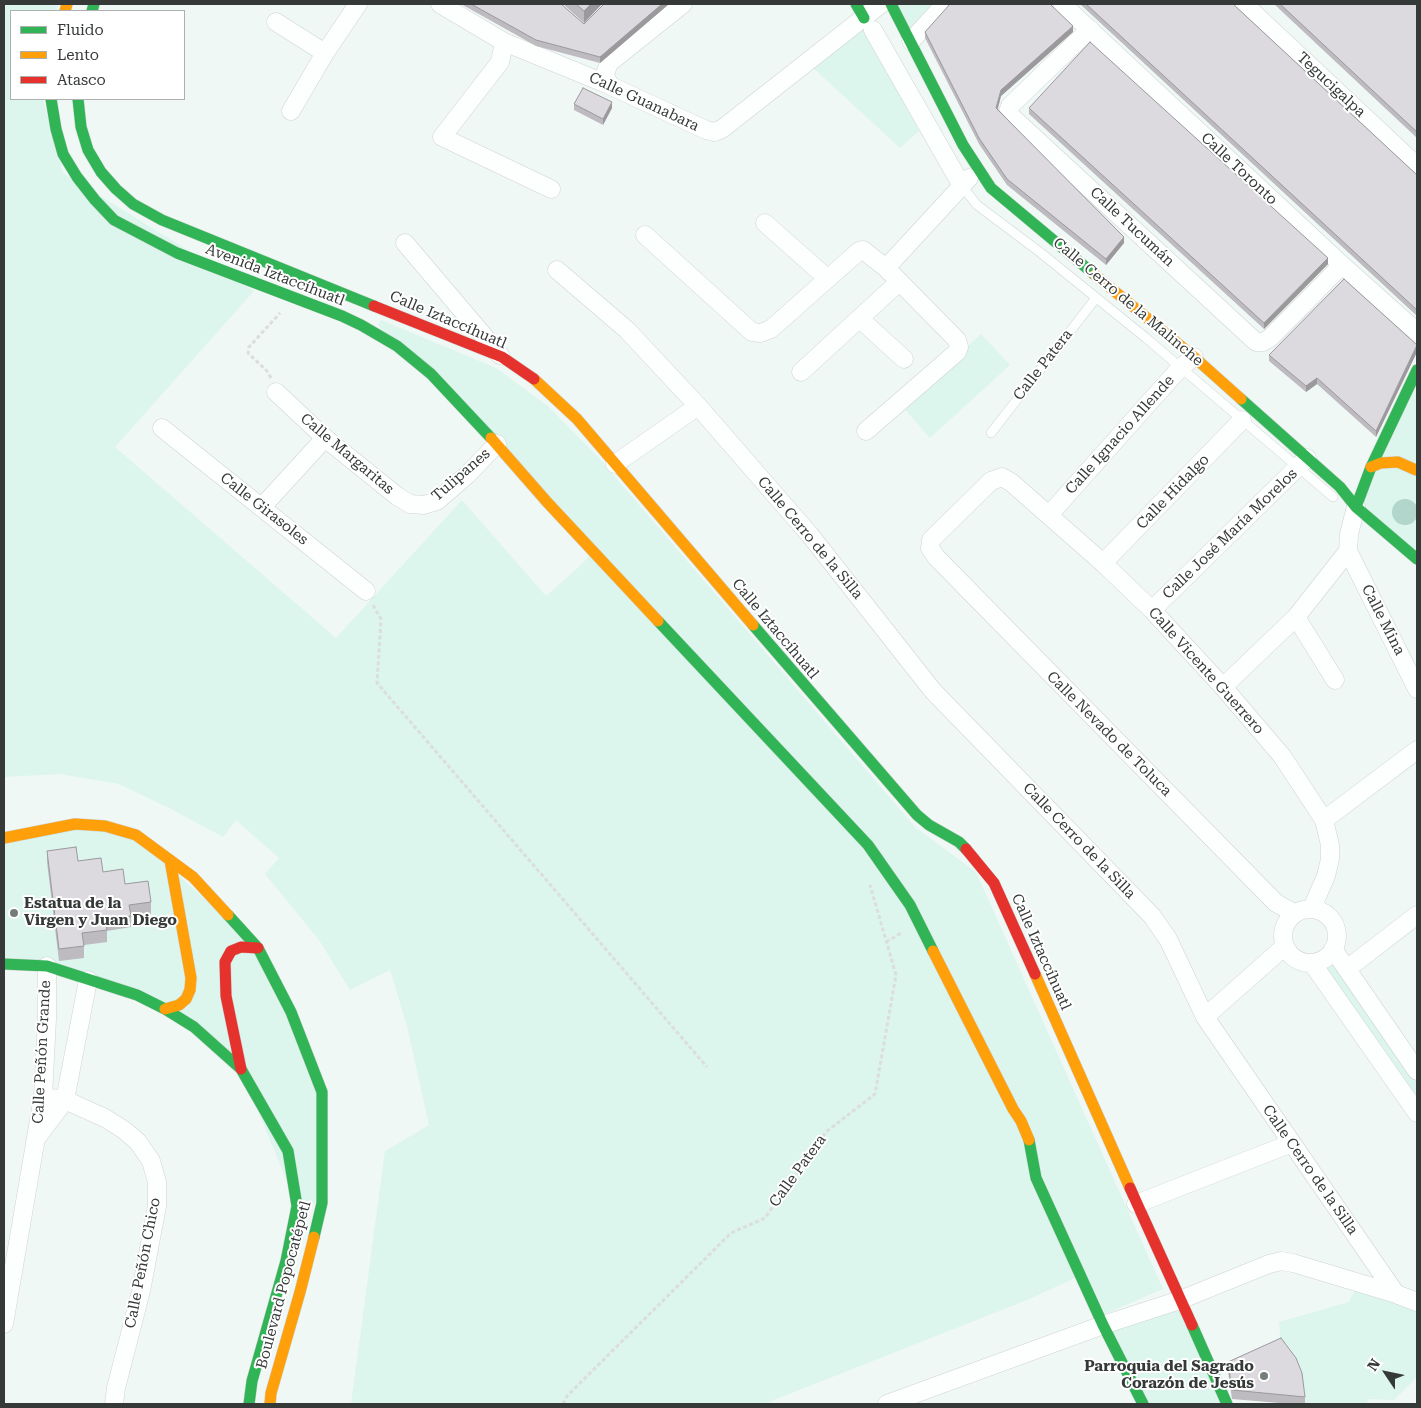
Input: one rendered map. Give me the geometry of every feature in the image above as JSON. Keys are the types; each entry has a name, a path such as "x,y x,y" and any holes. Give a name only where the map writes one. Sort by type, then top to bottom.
{"street":[{"path":"291,110 325,53 358,4"},
{"name":"Calle Guanabara","path":"440,4 504,42 609,85 714,132 722,129 881,4"},
{"path":"609,85 605,74 609,63 683,4"},
{"name":"Calle Cerro de la Malinche","path":"891,4 963,145 991,188 1303,463 1340,487 1356,507 1415,555"},
{"path":"910,41 945,4"},
{"name":"Calle Toronto","path":"1062,4 1342,265 1417,332"},
{"name":"Tegucigalpa","path":"1244,4 1417,166"},
{"name":"Calle Cerro de la Malinche","path":"864,17 962,186"},
{"path":"276,22 325,53"},
{"name":"Calle Tucumán","path":"1090,29 1010,106 1008,112 1012,117 1256,342 1263,342 1270,338 1342,265"},
{"path":"504,42 500,62 442,137 551,189"},
{"name":"Avenida Iztaccíhuatl","path":"51,100 63,154 77,177 114,220 177,253 342,316 397,346 431,374 497,444 547,502 868,845 910,905 1026,1133 1036,1178 1103,1325"},
{"name":"Calle Iztaccíhuatl","path":"78,100 81,126 88,150 101,172 133,204 162,220 502,357 538,382 577,419 917,815 929,825 959,842 970,853 994,883 1227,1404"},
{"path":"886,268 978,169"},
{"path":"765,223 828,279"},
{"path":"645,235 752,332 761,333 771,329 859,251 863,250 886,268 957,340 959,346 956,352 866,431"},
{"path":"405,243 502,357"},
{"name":"Calle Cerro de la Silla","path":"556,270 627,330 698,406 810,535 933,691 1152,916 1168,938 1205,1017 1396,1294"},
{"path":"801,372 899,282"},
{"path":"860,319 904,359"},
{"name":"Calle Ignacio Allende","path":"1049,515 1187,362"},
{"path":"1224,687 1296,617 1348,551 1349,534 1356,507 1370,467 1417,370"},
{"name":"Calle Margaritas","path":"276,392 325,438 397,496 410,504 424,505"},
{"path":"615,464 698,406"},
{"name":"Calle Hidalgo","path":"1103,563 1242,420"},
{"name":"Calle Girasoles","path":"162,428 366,590"},
{"path":"262,507 325,438"},
{"name":"Tulipanes","path":"424,505 437,500 467,475 497,444"},
{"path":"1370,467 1381,463 1398,462 1417,468"},
{"name":"Calle José María Morelos","path":"1152,610 1303,463"},
{"name":"Calle Vicente Guerrero","path":"930,548 931,540 991,481 1002,478 1012,483 1103,563 1152,610 1224,687 1282,756 1324,820 1330,845 1330,859 1326,876 1312,908"},
{"name":"Calle Nevado de Toluca","path":"930,548 936,557 1276,903 1294,913"},
{"name":"Calle Mina","path":"1348,551 1417,689"},
{"path":"1296,617 1335,680"},
{"path":"1324,820 1417,750"},
{"name":"Boulevard Popocatépetl","path":"4,838 75,824 105,826 136,836 193,877 258,948 291,1012 322,1092 322,1203 300,1292 271,1393 270,1404"},
{"path":"165,1009 180,1005 186,999 190,990 191,978 170,860"},
{"path":"1312,908 1321,910 1329,916 1337,932 1333,949 1328,956 1312,963 1296,959 1289,954 1282,937 1283,928 1294,913 1312,908"},
{"path":"1347,969 1417,915"},
{"path":"1205,1017 1285,946"},
{"path":"241,1069 226,996 225,962 231,951 241,947 258,948"},
{"path":"1333,949 1417,1071"},
{"path":"1312,963 1417,1113"},
{"name":"Boulevard Popocatépetl","path":"4,964 47,966 137,995 194,1027 241,1069 288,1152 297,1206 286,1261 252,1381 249,1404"},
{"name":"Calle Peñón Grande","path":"4,1324 43,1096 48,1019 47,966"},
{"name":"Calle Peñón Grande","path":"37,1138 65,1100 88,980"},
{"name":"Calle Peñón Chico","path":"43,1096 65,1100 105,1118 124,1130 138,1142 151,1161 157,1182 157,1206 141,1291 116,1388 114,1404"},
{"path":"1136,1204 1292,1143"},
{"path":"887,1404 1103,1325 1180,1300 1269,1264 1281,1261 1396,1294 1417,1302"},
{"path":"1103,1325 1142,1404"}],"lane":[{"name":"Calle Cerro de la Malinche","path":"962,186 977,204 1096,298 1187,362 1242,420 1303,463 1332,497"},
{"name":"Calle Patera","path":"991,433 1096,298"}],"path":[{"path":"276,392 267,371 248,353 249,347 294,298"},
{"path":"366,590 381,619 377,684 707,1067"},
{"name":"Calle Patera","path":"563,1404 567,1396 731,1233 765,1218 826,1132 875,1094 896,975 867,876"}],"shaded area":[{"path":"4,4 58,4 56,10 10,10 10,100 43,100 63,173 254,291 115,447 336,638 462,500 546,596 583,563 597,547 378,325 381,320 496,368 548,406 599,458 915,827 976,872 1163,1289 1105,1314 1086,1273 1027,1300 764,1404 351,1404 385,1151 429,1125 407,1026 390,970 350,990 319,940 265,874 279,858 236,820 223,837 119,784 60,774 4,777"},
{"path":"891,4 944,4 911,41"},
{"path":"862,23 919,131 900,148 810,65"},
{"path":"981,334 1010,365 930,438 901,405"},
{"path":"1417,370 1417,559 1356,507"},
{"path":"1405,499 1414,503 1418,512 1414,521 1405,525 1396,521 1392,512 1396,503"},
{"path":"73,824 136,836 258,948 322,1092 322,1203 297,1206 241,1069 139,989 4,965 4,839"},
{"path":"1332,961 1417,1082 1417,1109 1324,966"},
{"path":"1358,1283 1417,1302 1417,1377 1394,1400 1369,1399 1366,1404 1305,1404 1281,1347 1279,1322 1349,1302"},
{"path":"1180,1300 1227,1404 1143,1404 1103,1325"}],"building":[{"path":"471,4 561,4 584,24 604,4 662,4 600,57 536,40"},
{"path":"576,4 591,4 584,11"},
{"path":"950,4 1050,4 1073,26 1001,90 996,108 1124,237 1106,259 1007,179 979,138 925,32"},
{"path":"1086,4 1233,4 1417,175 1417,310"},
{"path":"1280,4 1417,4 1417,132"},
{"path":"1090,42 1328,258 1264,323 1029,108"},
{"path":"583,88 612,102 603,119 574,104"},
{"path":"1344,279 1417,345 1376,431 1317,378 1306,386 1269,355"},
{"path":"76,847 78,861 101,858 103,872 123,869 125,884 148,881 151,902 129,905 131,916 105,919 107,930 82,933 84,946 59,949 47,851"},
{"name":"Parroquia del Sagrado Corazón de Jesús","path":"1281,1338 1296,1358 1302,1373 1305,1397 1232,1390 1228,1362"}],"traffic: fast":[{"path":"92,10 94,4"},
{"path":"856,4 864,18"},
{"path":"891,4 963,145 991,188 1095,275"},
{"path":"51,100 63,154 77,177 114,220 177,253 361,325 397,346 431,374 491,438"},
{"path":"78,100 81,127 88,150 101,172 133,204 162,220 374,306"},
{"path":"1356,507 1371,467 1417,370"},
{"path":"1241,399 1340,487 1356,507 1417,559"},
{"path":"658,621 868,845 910,905 933,951"},
{"path":"753,625 917,815 929,825 959,842 966,849"},
{"path":"228,915 258,948 291,1012 322,1092 322,1203 314,1237"},
{"path":"4,964 47,966 137,995 194,1027 241,1069 288,1151 297,1206 286,1261 252,1381 249,1404"},
{"path":"1029,1140 1036,1178 1103,1325 1143,1404"},
{"path":"1192,1325 1227,1404"}],"traffic: slow":[{"path":"65,10 67,4"},
{"path":"1095,275 1194,357 1241,399"},
{"path":"534,379 577,419 753,625"},
{"path":"491,438 547,502 658,621"},
{"path":"1371,467 1381,463 1398,462 1416,470"},
{"path":"4,838 75,824 105,826 136,835 193,877 228,915"},
{"path":"165,1009 179,1005 186,999 190,990 191,978 170,860"},
{"path":"933,951 1029,1140"},
{"path":"1035,974 1130,1188"},
{"path":"270,1404 271,1393 314,1237"}],"traffic: jam":[{"path":"374,306 502,357 534,379"},
{"path":"966,849 994,883 1035,974"},
{"path":"241,1069 226,996 225,962 231,951 241,947 258,948"},
{"path":"1130,1188 1192,1325"}],"place":[{"name":"Estatua de la Virgen y Juan Diego","path":"14,913"},
{"name":"Parroquia del Sagrado Corazón de Jesús","path":"1264,1376"}]}
